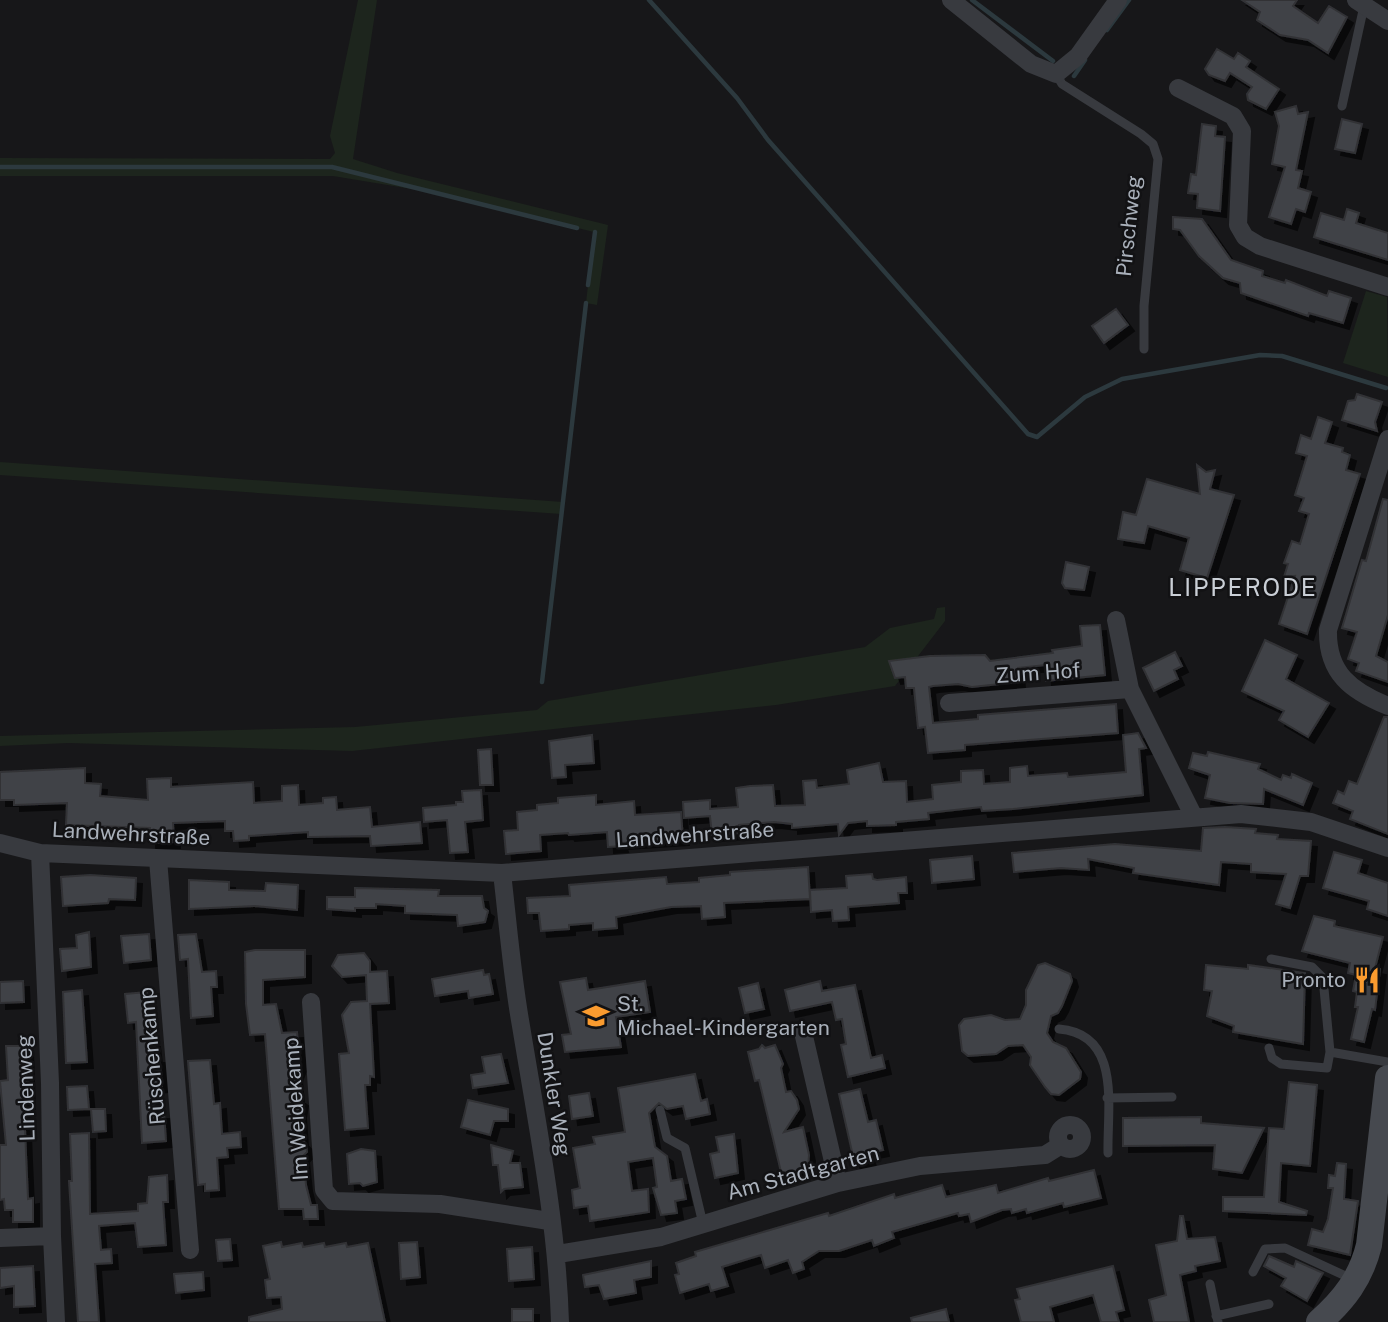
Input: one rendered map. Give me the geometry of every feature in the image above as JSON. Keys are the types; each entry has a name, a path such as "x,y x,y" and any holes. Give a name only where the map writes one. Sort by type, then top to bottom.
{"main road":[{"path":"1319,1322 1337,1306 1378,1247 1388,1078"}],"street":[{"name":"Pirschweg","path":"951,0 1031,64 1056,74"},
{"path":"1056,74 1078,57 1118,0"},
{"path":"1360,3 1388,21"},
{"path":"1178,88 1233,116 1242,131 1238,225 1245,237 1260,246 1388,287"},
{"path":"1388,439 1328,631 1331,659 1348,686 1388,706"},
{"path":"1116,620 1130,690 1194,817"},
{"name":"Zum Hof","path":"949,703 1130,690"},
{"name":"Landwehrstraße","path":"0,843 40,853 502,873 1194,817 1280,817 1311,822 1388,848"},
{"name":"Lindenweg","path":"40,853 50,1083 51,1236 56,1322"},
{"name":"Rüschenkamp","path":"158,859 190,1250"},
{"name":"Dunkler Weg","path":"502,873 549,1221 558,1254 560,1322"},
{"name":"Im Weidekamp","path":"311,1002 324,1190 332,1201 440,1204 549,1221"},
{"path":"803,1032 838,1183"},
{"name":"Am Stadtgarten","path":"558,1254 662,1237 838,1183 920,1166 1045,1155 1061,1145"},
{"path":"0,1238 51,1236"}],"lane":[{"path":"1342,106 1360,3"},
{"name":"Pirschweg","path":"1056,74 1062,85 1141,134 1153,144 1158,159 1144,306 1144,349"},
{"path":"1269,1048 1272,1058 1281,1064 1327,1068 1330,1052 1322,978 1312,967 1270,960"},
{"path":"1059,1029 1077,1031 1101,1053 1106,1067 1108,1153"},
{"path":"1330,1052 1388,1062"},
{"path":"1107,1098 1172,1097"},
{"path":"660,1110 667,1138 685,1148 703,1224"},
{"path":"1254,1272 1265,1249 1285,1248 1356,1281"},
{"path":"1210,1284 1217,1319 1269,1304"}],"shaded area":[{"path":"358,0 377,0 353,159 397,173 608,225 597,305 586,303 594,232 430,192 333,176 0,176 0,158 330,159 335,153 330,136"},
{"path":"1366,291 1387,297 1388,377 1343,363"},
{"path":"0,462 563,502 561,514 0,475"},
{"path":"945,607 945,621 895,686 776,705 352,751 68,743 0,746 0,736 355,727 537,710 548,701 865,647 890,628 934,619 937,608"}],"building":[{"path":"1242,0 1297,0 1293,6 1318,23 1329,6 1347,17 1328,53 1308,40 1280,35 1257,20 1260,12"},
{"path":"1217,49 1234,59 1238,53 1250,61 1246,67 1279,89 1266,109 1248,100 1247,94 1252,87 1230,73 1225,81 1209,75 1205,69"},
{"path":"1296,106 1298,114 1308,112 1296,170 1302,171 1298,188 1311,192 1305,212 1296,209 1291,224 1269,217 1285,167 1272,164 1279,126 1275,112"},
{"path":"1342,119 1362,124 1355,153 1335,149"},
{"path":"1202,124 1216,126 1215,136 1225,137 1220,211 1197,208 1198,194 1188,193 1191,174 1196,175"},
{"path":"1347,209 1359,213 1356,223 1388,233 1388,260 1314,237 1321,213 1344,220"},
{"path":"1173,217 1202,219 1231,260 1263,271 1262,276 1285,283 1286,280 1327,296 1329,291 1351,298 1343,323 1309,313 1308,316 1241,293 1240,283 1223,278 1199,256 1180,230 1173,229"},
{"path":"1116,309 1128,325 1104,343 1092,326"},
{"path":"1357,394 1382,402 1375,422 1377,431 1342,420 1348,401 1355,400"},
{"path":"1318,417 1332,422 1325,443 1343,448 1342,452 1350,455 1346,470 1360,474 1307,634 1279,624 1295,576 1284,577 1288,564 1284,563 1292,541 1300,544 1309,514 1299,511 1304,498 1295,495 1307,456 1296,453 1301,435 1311,439"},
{"path":"1197,465 1206,472 1215,470 1210,489 1234,495 1207,578 1180,570 1189,538 1148,526 1144,543 1118,539 1123,512 1136,515 1147,479 1200,494"},
{"path":"1383,499 1388,500 1388,615 1376,656 1388,662 1388,682 1356,671 1359,663 1348,659 1357,632 1342,628 1362,560 1366,561"},
{"path":"1066,562 1089,567 1084,590 1065,588 1062,583"},
{"path":"1100,625 1105,675 1046,681 1045,665 1018,668 1019,682 972,687 958,684 929,687 933,723 978,719 978,715 1116,704 1118,733 965,745 965,750 928,753 925,727 918,728 914,688 906,688 905,677 895,678 889,661 930,656 985,655 990,661 1053,653 1052,650 1082,646 1080,626"},
{"path":"1265,640 1297,655 1286,679 1329,703 1308,737 1279,720 1284,711 1242,691"},
{"path":"1175,652 1182,666 1174,670 1178,679 1154,691 1143,668"},
{"path":"1384,717 1388,717 1388,834 1350,819 1353,811 1333,803 1338,791 1344,794 1349,781 1357,784"},
{"path":"1138,733 1146,748 1139,749 1143,795 1013,809 982,811 981,807 928,813 929,819 896,822 896,825 867,826 867,821 848,823 839,835 838,824 792,828 792,824 774,822 739,825 740,833 712,835 710,816 684,818 683,802 710,800 710,809 738,807 736,788 750,786 773,785 775,806 805,805 803,781 816,780 817,788 849,784 847,770 879,763 883,782 906,781 907,802 933,799 932,785 961,782 961,771 983,770 984,784 1010,782 1010,768 1027,766 1028,776 1067,773 1068,777 1126,772 1123,735"},
{"path":"592,735 594,763 565,765 566,777 552,778 549,741"},
{"path":"491,749 493,785 480,785 478,750"},
{"path":"1208,752 1260,764 1258,769 1281,780 1283,775 1291,778 1292,774 1312,783 1303,805 1264,789 1263,804 1230,803 1205,798 1210,775 1189,768 1193,753 1207,756"},
{"path":"85,768 85,783 101,784 100,796 148,800 147,779 171,778 171,787 253,782 254,803 282,801 282,786 298,785 299,805 323,803 323,798 336,797 337,810 370,807 372,827 420,822 422,843 371,846 370,836 308,837 308,832 249,836 249,840 234,841 233,831 225,831 225,821 173,823 174,842 150,843 150,828 66,825 67,803 14,805 14,800 0,800 0,772"},
{"path":"481,790 483,820 465,822 468,852 450,853 447,820 424,822 423,808 456,805 456,802 463,802 462,791"},
{"path":"596,795 596,805 634,801 635,815 681,812 683,839 621,843 622,846 608,847 607,832 540,835 541,851 506,854 504,831 518,830 517,812 537,810 537,805 558,803 558,798"},
{"path":"1203,828 1256,829 1255,833 1278,835 1277,839 1311,841 1308,876 1300,876 1290,908 1276,904 1286,874 1251,872 1251,864 1221,862 1219,885 1133,873 1134,868 1088,859 1089,870 1061,868 1014,872 1012,853 1115,844 1201,851"},
{"path":"1334,852 1362,860 1358,873 1388,883 1388,916 1367,909 1369,901 1323,888"},
{"path":"972,856 974,879 932,883 930,860"},
{"path":"808,867 810,899 724,903 725,917 702,919 701,906 671,907 616,917 617,928 593,930 593,923 569,925 569,929 541,931 539,913 528,913 527,898 570,896 569,885 666,877 667,884 699,882 699,878 730,875 730,872"},
{"path":"872,874 873,879 877,880 906,877 907,893 898,893 899,903 848,907 849,920 833,921 832,910 811,912 810,890 847,888 846,876"},
{"path":"90,875 136,878 135,900 109,899 108,903 63,906 61,877"},
{"path":"189,880 229,882 229,890 265,891 266,883 298,885 297,910 255,906 189,909"},
{"path":"355,888 439,890 438,896 482,896 484,908 488,911 485,922 458,926 457,915 405,913 405,906 376,904 376,908 355,908 355,911 327,909 327,897 355,897"},
{"path":"1314,916 1335,921 1334,926 1383,937 1375,968 1380,969 1375,1010 1372,1009 1364,1042 1351,1039 1358,1007 1355,1007 1357,992 1353,991 1356,975 1348,973 1350,963 1302,951"},
{"path":"89,932 91,967 62,971 60,949 77,948 76,935"},
{"path":"149,934 151,960 124,963 121,936"},
{"path":"196,934 202,972 216,971 217,987 211,987 213,1016 191,1018 188,959 180,960 178,935"},
{"path":"305,950 305,977 263,980 263,1005 276,1004 282,1033 297,1032 300,1065 296,1076 298,1097 302,1100 302,1140 306,1144 307,1152 303,1156 306,1185 311,1205 317,1205 318,1219 304,1219 303,1209 279,1209 265,1034 250,1035 246,1004 245,952"},
{"path":"364,953 370,961 370,972 387,971 389,1003 370,1004 374,1077 370,1076 370,1085 365,1085 368,1128 345,1130 339,1054 349,1053 342,1015 351,1002 367,1001 366,975 342,977 332,966 338,955"},
{"path":"1045,963 1070,974 1072,981 1058,1013 1051,1016 1047,1033 1053,1042 1066,1048 1081,1072 1080,1079 1059,1095 1051,1094 1045,1087 1030,1065 1031,1057 1023,1045 1008,1046 996,1054 968,1056 962,1051 959,1025 964,1019 991,1015 1005,1020 1020,1019 1026,1005 1026,990 1038,965"},
{"path":"1206,965 1248,969 1248,965 1305,973 1303,1044 1233,1032 1234,1026 1207,1016 1212,991 1204,990"},
{"path":"483,970 484,975 489,974 493,994 469,998 468,991 435,996 432,979"},
{"name":"St. Michael-Kindergarten","path":"586,978 588,990 645,981 650,1012 616,1017 621,1047 565,1052 562,1035 571,1034 560,982"},
{"path":"23,981 24,1002 0,1003 0,982"},
{"path":"820,981 822,991 855,985 871,1058 882,1055 885,1068 848,1077 841,1045 846,1044 842,1019 836,1020 832,1002 790,1011 785,990"},
{"path":"758,983 764,1009 745,1013 739,988"},
{"path":"82,990 87,1062 66,1063 63,992"},
{"path":"147,992 151,1041 154,1041 156,1057 159,1057 162,1086 153,1087 155,1113 164,1113 166,1141 142,1143 136,1022 128,1023 125,994"},
{"path":"762,1045 765,1048 775,1045 783,1064 781,1068 786,1092 791,1091 797,1100 799,1109 784,1132 803,1127 809,1155 808,1166 796,1172 781,1172 759,1080 755,1081 748,1052 759,1049"},
{"path":"6,1046 27,1046 29,1103 24,1103 28,1199 33,1198 33,1222 13,1222 13,1210 5,1210 4,1199 0,1200 0,1145 6,1145 0,1081 8,1080"},
{"path":"501,1054 508,1083 473,1088 471,1075 485,1073 482,1057"},
{"path":"210,1060 214,1104 220,1103 222,1134 240,1132 241,1147 227,1148 228,1157 217,1158 219,1190 205,1191 205,1184 198,1185 188,1061"},
{"path":"695,1074 701,1101 707,1099 710,1114 686,1119 683,1106 667,1109 659,1103 649,1113 655,1147 667,1156 671,1181 682,1179 686,1199 675,1201 677,1213 661,1215 653,1188 657,1187 653,1158 628,1162 632,1191 648,1189 649,1212 590,1221 588,1206 574,1208 572,1190 580,1188 573,1148 595,1144 593,1137 625,1132 618,1088"},
{"path":"1289,1082 1317,1085 1310,1166 1281,1163 1279,1202 1307,1211 1306,1215 1223,1211 1223,1197 1264,1197 1269,1128 1284,1129"},
{"path":"87,1086 89,1109 68,1110 67,1087"},
{"path":"860,1089 868,1122 876,1120 883,1150 868,1153 870,1161 855,1165 839,1094"},
{"path":"589,1093 593,1116 572,1119 569,1096"},
{"path":"468,1100 508,1109 508,1121 494,1121 490,1135 461,1127"},
{"path":"91,1109 105,1109 106,1131 93,1132"},
{"path":"1201,1117 1201,1123 1264,1128 1242,1173 1213,1169 1215,1145 1123,1146 1123,1118"},
{"path":"89,1133 90,1214 138,1211 138,1204 147,1203 149,1177 167,1175 168,1202 163,1202 166,1245 138,1247 135,1223 99,1226 101,1250 111,1249 112,1263 95,1264 99,1322 78,1322 69,1181 72,1181 70,1134"},
{"path":"734,1134 738,1173 715,1178 710,1154 719,1152 716,1137"},
{"path":"491,1145 513,1151 510,1163 520,1163 523,1187 504,1189 501,1192 498,1165 493,1165"},
{"path":"361,1149 375,1151 377,1182 363,1186 360,1183 349,1184 347,1154"},
{"path":"1337,1163 1346,1164 1344,1199 1358,1201 1350,1255 1308,1245 1312,1229 1323,1232 1328,1219 1333,1188 1328,1188 1329,1175 1335,1176"},
{"path":"1094,1170 1101,1198 1064,1207 1063,1203 1027,1213 1026,1209 1012,1213 1011,1209 1002,1210 971,1222 969,1214 959,1216 958,1213 892,1232 894,1238 874,1246 872,1240 839,1251 819,1251 802,1262 804,1269 793,1273 788,1260 765,1268 761,1255 722,1267 728,1286 711,1291 709,1284 680,1293 675,1275 679,1274 676,1263 696,1256 695,1252 828,1213 829,1216 894,1194 895,1198 942,1185 946,1197 996,1185 998,1193 1048,1178 1049,1181"},
{"path":"1180,1216 1183,1216 1187,1239 1215,1237 1220,1261 1195,1266 1196,1271 1180,1275 1189,1322 1154,1322 1149,1300 1166,1295 1156,1245 1177,1241"},
{"path":"230,1239 232,1260 218,1261 216,1240"},
{"path":"281,1242 282,1247 302,1243 303,1247 324,1243 325,1247 346,1243 347,1247 368,1243 385,1322 249,1322 249,1317 282,1309 281,1297 267,1298 265,1280 270,1279 263,1246"},
{"path":"417,1242 420,1277 401,1279 399,1243"},
{"path":"532,1247 534,1279 509,1281 507,1249"},
{"path":"1269,1256 1294,1267 1296,1261 1323,1273 1307,1301 1281,1286 1286,1278 1264,1266"},
{"path":"651,1261 651,1277 634,1280 636,1293 604,1299 599,1285 585,1287 583,1275"},
{"path":"33,1266 35,1306 14,1307 14,1286 0,1288 0,1268"},
{"path":"1113,1266 1124,1310 1116,1312 1119,1322 1101,1322 1093,1295 1050,1307 1054,1322 1021,1322 1015,1300 1020,1299 1017,1289"},
{"path":"203,1272 204,1290 176,1293 174,1274"},
{"path":"512,1309 533,1309 533,1322 512,1322"},
{"path":"946,1309 949,1322 912,1322 911,1318"}],"waterway":[{"path":"649,0 737,98 768,140 1028,434 1037,437 1085,397 1122,379 1260,355 1282,356 1386,388"},
{"path":"972,0 1053,61"},
{"path":"1107,30 1129,0"},
{"path":"1074,76 1085,60"},
{"path":"0,167 332,167 577,228"},
{"path":"588,285 595,232"},
{"path":"542,682 586,303"}],"place":[{"name":"Pronto","path":"1367,980"},
{"name":"St. Michael-Kindergarten","path":"596,1016"}],"district":[{"name":"LIPPERODE","path":"1243,588"}]}
